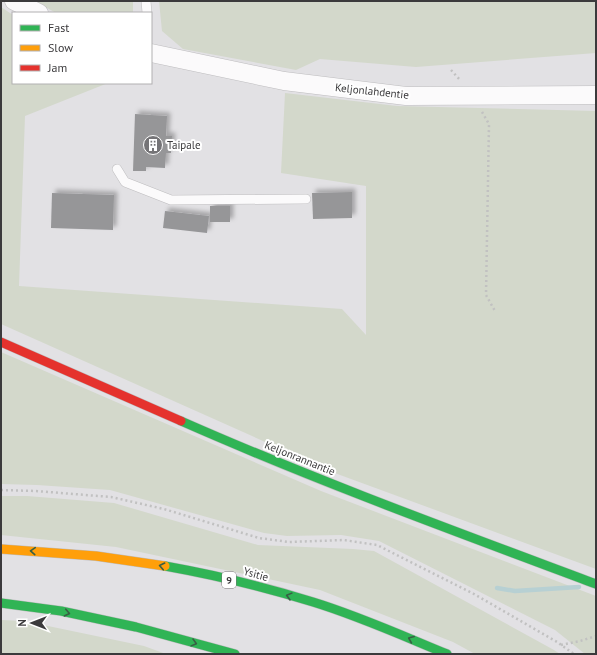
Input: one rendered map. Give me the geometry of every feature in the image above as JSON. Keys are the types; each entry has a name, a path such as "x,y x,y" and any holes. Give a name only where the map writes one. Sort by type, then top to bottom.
{"main road":[{"name":"Keljonrannantie","path":"1,342 237,446 349,491 596,584"},
{"name":"Ysitie","path":"1,549 67,553 151,563 242,583 315,602 447,654"},
{"path":"1,603 61,612 136,627 234,654"}],"street":[{"path":"14,1 37,12"},
{"name":"Keljonlahdentie","path":"152,52 284,80 406,96 596,95"}],"lane":[{"path":"146,1 147,12"},
{"path":"117,169 125,182 171,200 306,199"}],"path":[{"path":"451,70 473,95 489,124 486,295 495,311"},
{"path":"1,490 36,491 112,497 164,509 259,538 289,542 344,540 377,544 474,594 574,654"},
{"path":"561,645 596,636"}],"shaded area":[{"path":"35,1 133,1 133,12 54,12"},
{"path":"159,1 596,1 596,53 416,67 320,59 296,70 183,49 162,31"},
{"path":"1,7 12,14 12,84 105,84 25,116 19,286 342,309 366,335 366,186 281,173 285,93 397,106 596,111 596,569 302,461 281,449 1,324"},
{"path":"1,352 321,491 596,596 596,654 585,654 555,630 379,541 341,535 287,536 264,533 110,490 1,484"},
{"path":"1,496 27,496 114,503 258,545 374,551 560,654 475,654 453,642 320,590 116,547 1,535"},
{"path":"1,620 24,621 144,646 166,654 1,654"}],"building":[{"name":"Taipale","path":"135,114 167,116 166,136 172,136 171,153 166,153 165,168 146,167 146,171 133,171"},
{"path":"352,192 352,218 313,219 312,193"},
{"path":"52,193 114,195 113,230 51,228"},
{"path":"210,206 230,206 230,222 210,222"},
{"path":"165,211 209,216 207,233 163,228"}],"waterway":[{"path":"497,588 515,591 579,587"}],"traffic: fast":[{"path":"181,421 335,485 596,584"},
{"path":"165,566 240,582 313,602 364,620 447,654"},
{"path":"1,603 61,611 136,627 235,654"}],"traffic: slow":[{"path":"1,549 96,556 165,566"}],"traffic: jam":[{"path":"1,342 181,421"}],"place":[{"name":"Taipale","path":"153,145"}]}
